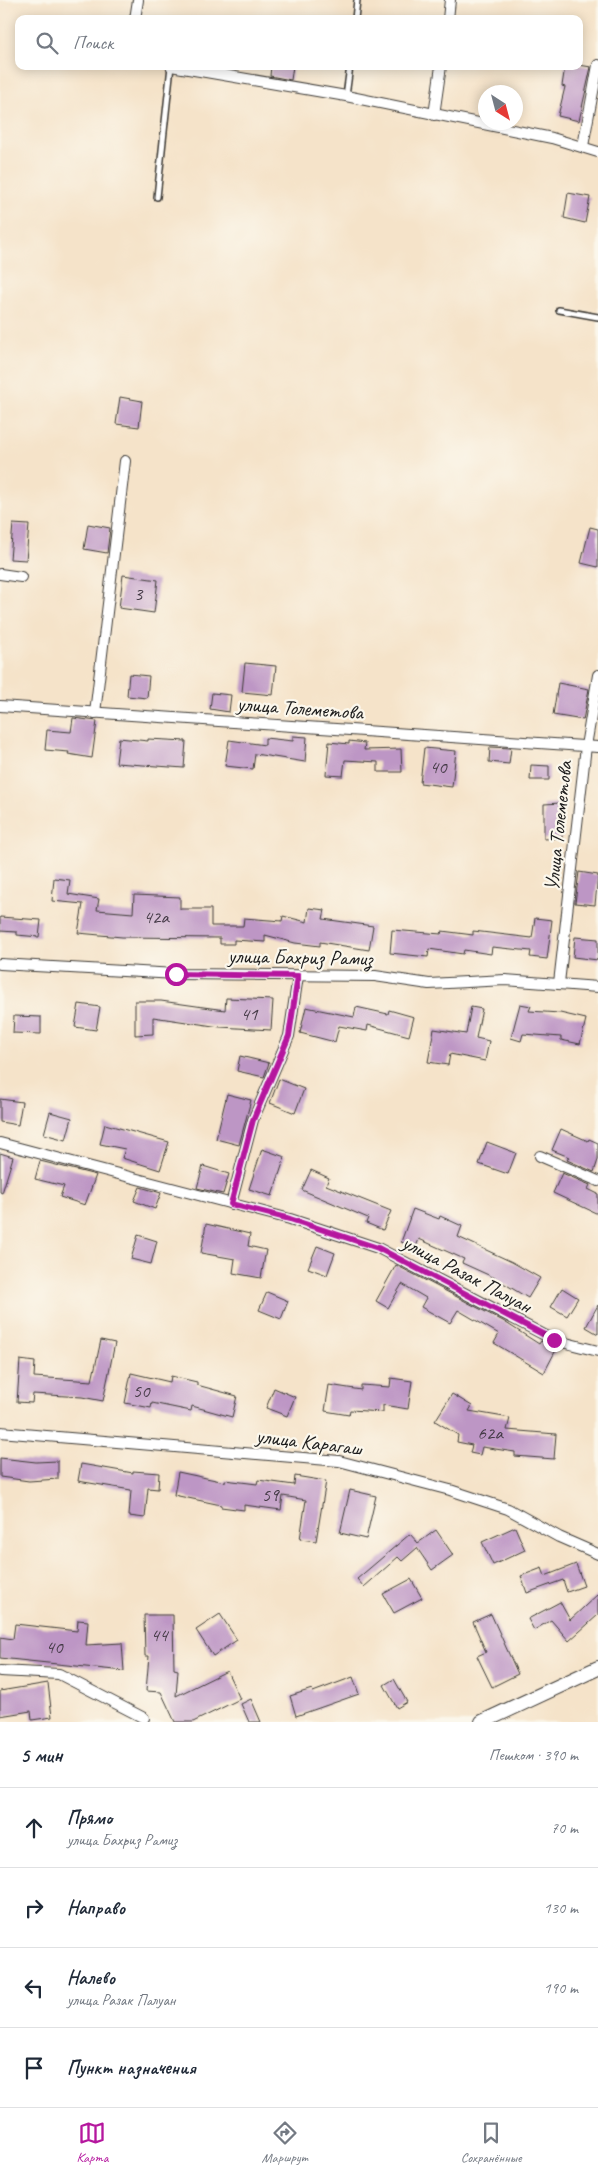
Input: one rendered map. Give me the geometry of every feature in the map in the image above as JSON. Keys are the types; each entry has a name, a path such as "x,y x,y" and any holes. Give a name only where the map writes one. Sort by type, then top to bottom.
{"main road":[{"path":"482,1722 598,1668"}],"street":[{"path":"136,15 138,0"},
{"path":"448,15 450,0"},
{"path":"583,146 598,65"},
{"path":"194,70 346,96 552,138 598,152"},
{"path":"434,115 440,70"},
{"path":"95,713 125,460"},
{"path":"0,574 21,577"},
{"name":"Улица Толеметова","path":"560,983 586,746 598,675"},
{"name":"улица Толеметова","path":"0,706 598,747"},
{"name":"улица Бахриз Рамиз","path":"0,964 176,974 375,976 429,984 505,980 598,987"},
{"path":"231,1204 253,1120 289,1036 298,976"},
{"name":"улица Разак Палуан","path":"0,1142 290,1219 378,1248 554,1340 598,1351"},
{"path":"540,1156 598,1181"},
{"name":"улица Карагаш","path":"0,1432 339,1460 450,1490 508,1509 559,1537 598,1554"},
{"path":"0,1671 59,1674 144,1718"}],"lane":[{"path":"355,15 357,0"},
{"path":"157,197 171,70"},
{"path":"346,96 349,70"},
{"path":"559,310 598,317"}],"building":[{"path":"583,66 591,67 579,121 558,116 565,87 562,86 564,70 583,70"},
{"path":"271,70 292,70 291,80 270,76"},
{"path":"568,193 590,197 585,223 564,218"},
{"path":"120,397 142,401 139,427 116,424"},
{"path":"13,524 29,525 26,560 10,559"},
{"path":"88,524 110,528 107,553 84,549"},
{"path":"590,527 598,529 598,567 581,563"},
{"path":"123,575 158,580 154,613 119,608"},
{"path":"245,663 276,666 273,695 242,692"},
{"path":"129,674 149,676 147,698 127,696"},
{"path":"558,683 589,689 583,720 553,715"},
{"path":"212,693 231,695 229,712 210,709"},
{"path":"73,718 97,721 92,758 68,754 69,752 45,750 47,730 71,732"},
{"path":"293,736 307,737 305,762 255,754 253,769 225,766 229,740 265,745 265,738 293,741"},
{"path":"119,738 148,741 148,739 186,741 184,768 116,763"},
{"path":"349,741 365,743 364,750 401,749 402,772 378,772 378,762 345,760 343,776 326,775 329,742 349,744"},
{"path":"490,747 511,748 509,764 489,762"},
{"path":"424,748 456,751 452,787 420,783"},
{"path":"531,765 549,766 549,780 530,780"},
{"path":"561,803 562,838 544,839 544,804"},
{"path":"579,872 598,875 595,905 575,903"},
{"path":"54,878 70,880 68,894 99,899 97,910 133,913 134,895 180,897 180,909 211,909 211,926 243,926 244,918 282,921 283,916 307,922 309,908 325,910 323,919 373,926 369,950 320,942 320,946 295,943 265,935 265,942 234,940 234,944 220,944 220,938 122,937 78,933 83,904 52,901"},
{"path":"0,917 41,920 39,937 17,935 17,932 0,931"},
{"path":"535,918 552,920 547,959 530,957 531,951 492,947 491,954 464,950 463,954 429,949 428,957 390,953 392,930 441,934 442,931 473,935 473,931 532,938"},
{"path":"575,937 598,939 598,960 573,957"},
{"path":"226,998 273,1000 271,1030 220,1027 153,1017 153,1034 135,1035 135,1001 161,1001 225,1010"},
{"path":"79,1004 100,1007 96,1030 75,1027"},
{"path":"520,1004 531,1006 529,1011 560,1013 586,1019 580,1044 561,1040 561,1037 523,1034 521,1041 511,1038"},
{"path":"306,1007 354,1017 356,1007 388,1014 389,1010 414,1017 409,1036 368,1025 367,1031 339,1026 335,1042 300,1033"},
{"path":"471,1007 482,1009 476,1038 489,1041 485,1061 450,1054 448,1065 428,1062 434,1029 466,1034"},
{"path":"14,1016 41,1017 41,1034 13,1033"},
{"path":"240,1056 269,1063 264,1077 237,1071"},
{"path":"279,1079 304,1089 295,1113 270,1103"},
{"path":"227,1094 251,1100 239,1145 216,1139"},
{"path":"0,1099 22,1102 18,1125 0,1122"},
{"path":"50,1112 72,1118 66,1140 44,1134"},
{"path":"105,1124 169,1142 160,1170 122,1158 125,1149 100,1144"},
{"path":"561,1129 588,1141 589,1139 598,1143 598,1160 594,1172 567,1160 569,1157 552,1150"},
{"path":"487,1142 516,1153 508,1174 479,1164"},
{"path":"262,1149 285,1157 272,1196 249,1189"},
{"path":"0,1153 13,1157 2,1193 0,1192"},
{"path":"40,1161 96,1175 85,1205 60,1197 64,1186 35,1179"},
{"path":"203,1166 229,1174 223,1194 197,1188"},
{"path":"311,1170 329,1178 326,1185 391,1211 383,1230 366,1223 368,1218 302,1190"},
{"path":"562,1173 590,1185 588,1189 598,1194 598,1214 553,1193"},
{"path":"140,1187 161,1193 155,1209 134,1201"},
{"path":"413,1209 439,1219 440,1216 462,1226 458,1237 512,1262 540,1278 528,1298 495,1278 462,1263 464,1259 419,1239 416,1247 401,1242"},
{"path":"206,1224 250,1234 248,1246 266,1250 261,1278 233,1273 235,1259 201,1253"},
{"path":"138,1235 157,1241 151,1264 131,1259"},
{"path":"317,1246 335,1253 327,1275 308,1268"},
{"path":"396,1265 503,1321 539,1344 541,1341 557,1348 544,1373 494,1343 499,1334 458,1310 450,1323 421,1307 426,1298 402,1284 388,1308 376,1301"},
{"path":"562,1288 578,1298 567,1316 551,1307"},
{"path":"267,1292 288,1301 281,1319 259,1310"},
{"path":"598,1305 598,1334 586,1327"},
{"path":"101,1340 115,1343 103,1401 82,1397 33,1394 32,1403 17,1402 20,1360 35,1362 34,1377 92,1381"},
{"path":"131,1373 170,1382 171,1376 197,1382 197,1385 237,1396 232,1417 192,1406 191,1411 152,1403 151,1408 125,1403"},
{"path":"391,1378 412,1381 408,1409 383,1405 383,1412 350,1410 349,1415 325,1411 329,1385 361,1390 361,1385 390,1387"},
{"path":"274,1388 295,1397 287,1416 266,1408"},
{"path":"452,1394 472,1406 469,1411 510,1418 507,1430 556,1434 554,1459 515,1456 515,1452 482,1447 480,1455 470,1453 472,1445 457,1442 458,1435 435,1421"},
{"path":"0,1458 36,1462 58,1461 58,1479 29,1481 0,1477"},
{"path":"81,1464 133,1473 133,1471 159,1473 158,1489 148,1488 145,1518 129,1516 131,1490 78,1481"},
{"path":"178,1472 225,1482 225,1480 257,1484 258,1480 294,1485 295,1476 326,1481 316,1541 300,1539 306,1500 283,1496 281,1510 244,1505 244,1510 221,1507 221,1505 174,1495"},
{"path":"350,1490 376,1496 366,1539 340,1533"},
{"path":"515,1527 525,1550 493,1565 482,1542"},
{"path":"436,1530 453,1555 432,1570 417,1548 402,1561 398,1557 364,1587 357,1579 410,1534 418,1543"},
{"path":"576,1564 584,1586 567,1592 563,1580 527,1593 521,1576 542,1568 545,1576"},
{"path":"411,1579 422,1598 394,1613 383,1594"},
{"path":"598,1594 598,1615 569,1641 551,1620 534,1630 528,1619 560,1602 570,1620"},
{"path":"220,1614 237,1640 213,1656 196,1630"},
{"path":"491,1614 518,1674 492,1687 477,1656 486,1652 473,1622"},
{"path":"144,1615 173,1615 174,1669 178,1670 176,1696 227,1671 240,1699 193,1722 175,1722 161,1692 146,1691 149,1656 145,1656"},
{"path":"78,1620 88,1621 86,1645 122,1643 124,1671 0,1658 0,1637 13,1639 15,1624 77,1631"},
{"path":"353,1677 359,1694 296,1716 290,1696 312,1689 313,1692"},
{"path":"394,1679 407,1702 397,1708 384,1685"},
{"path":"48,1683 52,1717 32,1720 31,1711 0,1716 0,1691"},
{"path":"251,1699 261,1722 249,1722 241,1704"}],"route":[{"path":"176,974 298,976 289,1036 253,1120 231,1204 290,1219 378,1248 554,1340"}]}
